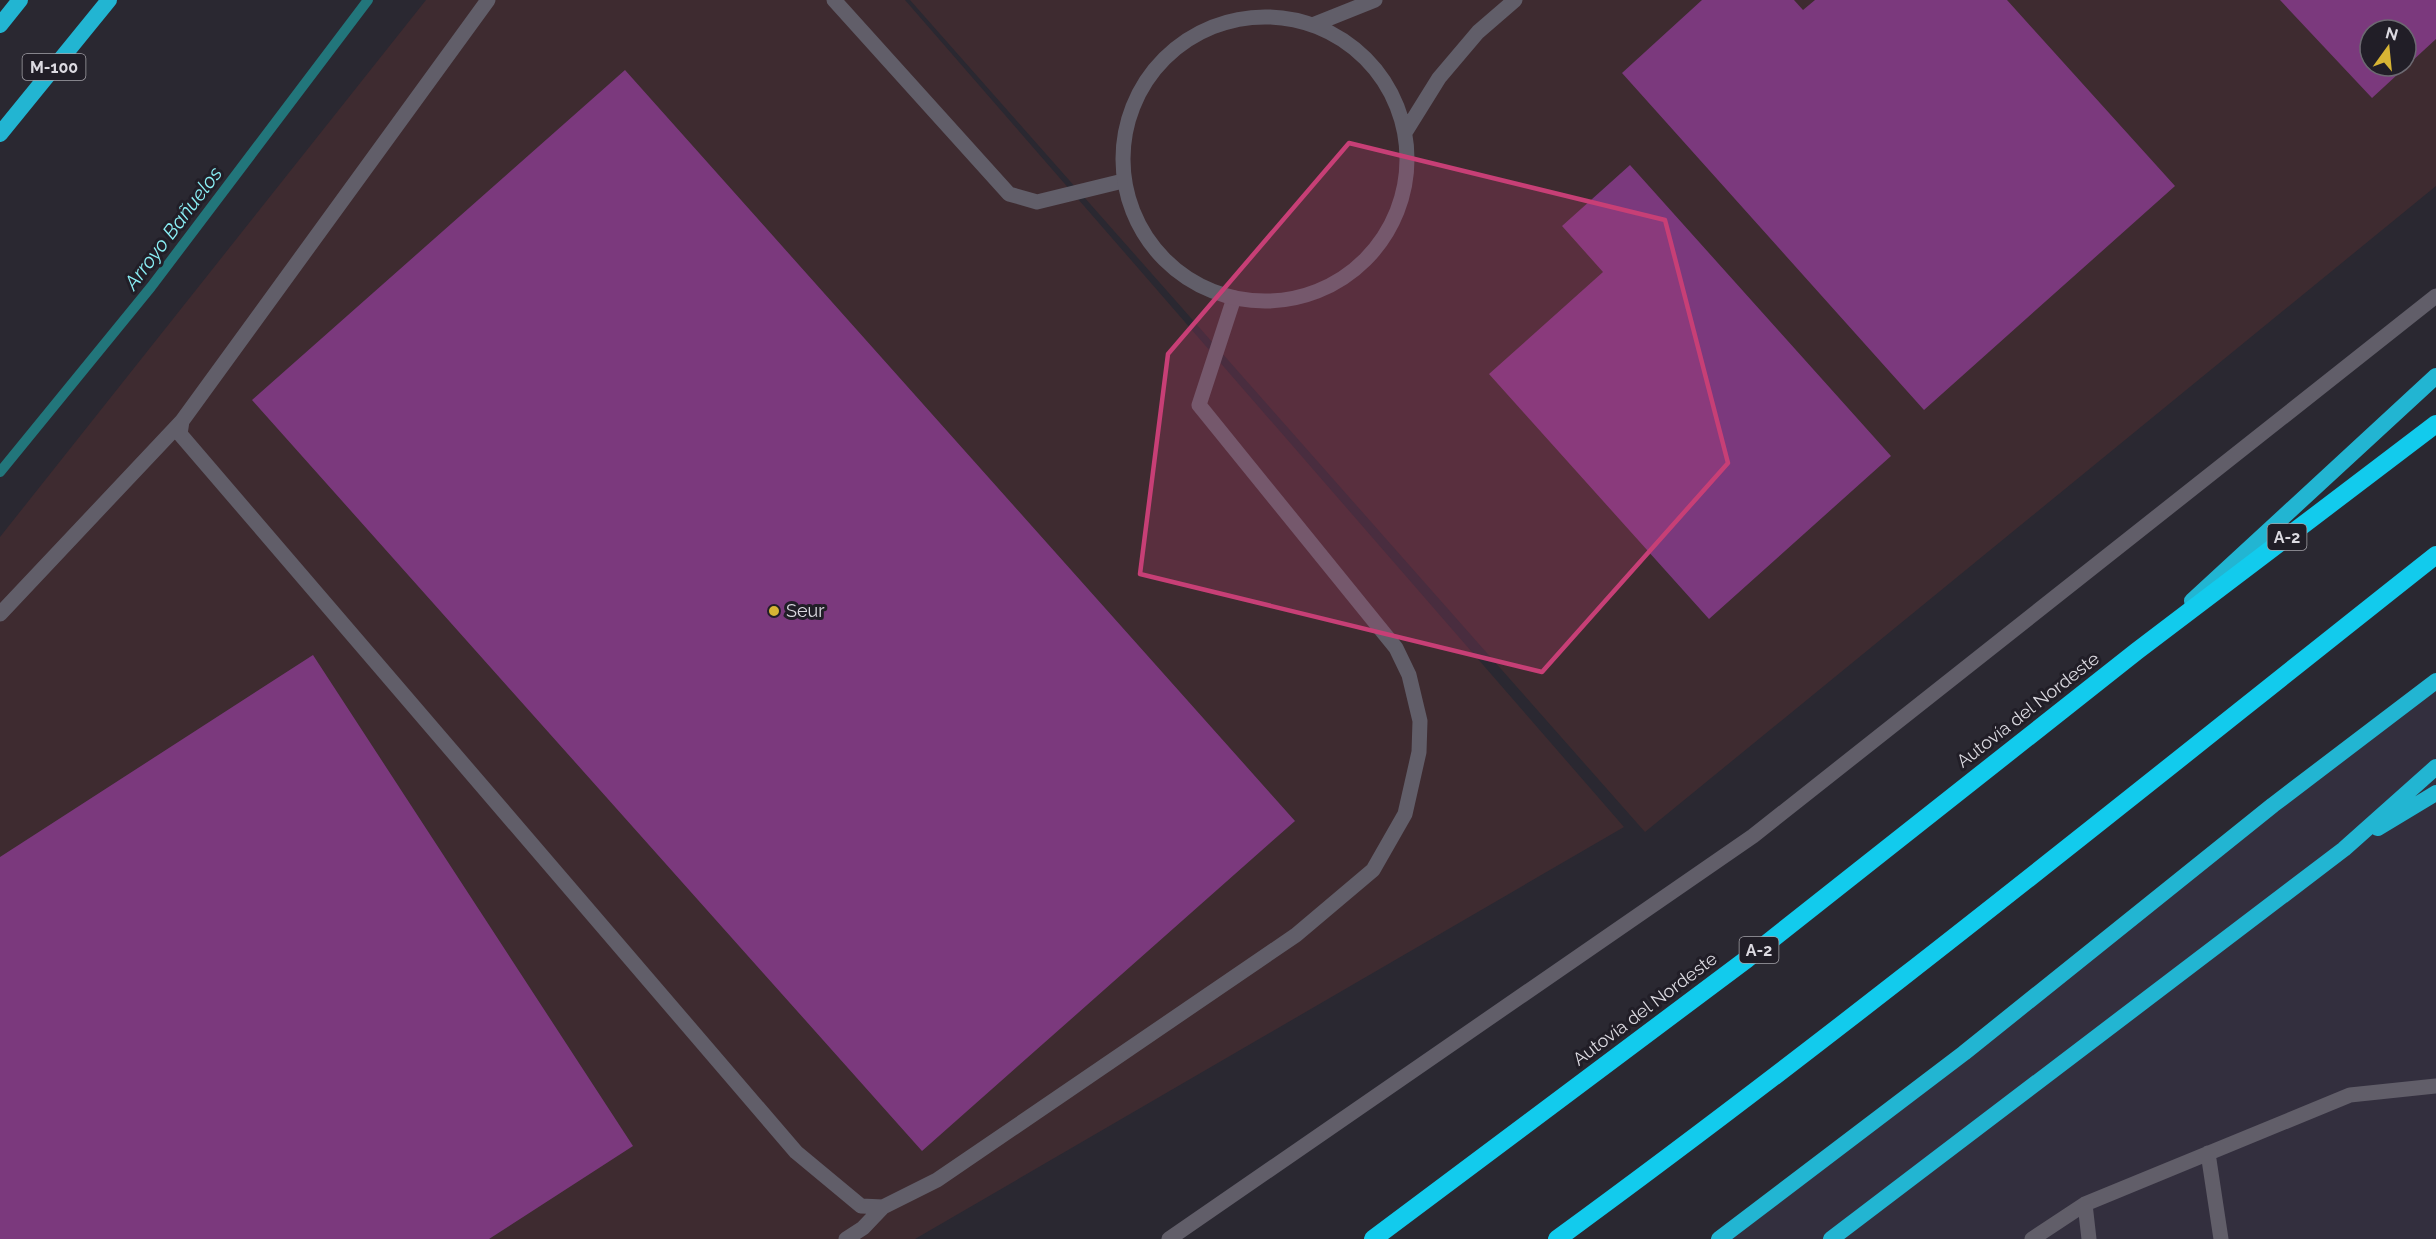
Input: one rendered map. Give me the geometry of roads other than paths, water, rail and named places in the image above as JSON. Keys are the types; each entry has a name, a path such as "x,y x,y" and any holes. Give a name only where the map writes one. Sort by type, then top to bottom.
{"highway":[{"path":"0,25 20,0"},
{"name":"M-100","path":"0,134 109,0"},
{"path":"2137,651 2436,376"},
{"name":"A-2","path":"2137,651 2436,424"},
{"path":"1557,1239 1682,1148 1899,981 2436,555"},
{"name":"Autovía del Nordeste","path":"1373,1239 1747,959 2137,651"},
{"path":"1719,1239 1964,1053 2273,806 2436,681"},
{"path":"1831,1239 2344,849 2436,767"},
{"path":"2344,849 2436,793"}],"street":[{"path":"0,614 182,421 488,0"},
{"path":"834,0 1009,194 1037,202 1123,181"},
{"path":"1315,24 1374,0"},
{"path":"1406,131 1440,78 1478,32 1515,0"},
{"path":"1278,16 1315,24 1360,52 1389,87 1406,131 1407,181 1392,225 1364,262 1326,288 1276,301 1234,298 1199,286 1165,261 1138,224 1123,181 1126,120 1149,74 1183,41 1236,18 1278,16"},
{"path":"1169,1239 1753,836 2436,296"},
{"path":"846,1239 863,1228 883,1207 937,1180 1296,935 1373,870 1405,814 1419,752 1420,721 1409,675 1396,648 1200,405 1234,298"},
{"path":"182,421 180,434 796,1152 861,1206 883,1207"},
{"path":"2032,1239 2085,1204 2350,1095 2436,1086"},
{"path":"2208,1153 2221,1239"},
{"path":"2085,1204 2089,1239"}],"waterway":[{"name":"Arroyo Bañuelos","path":"0,472 151,287 368,0"}],"place":[{"name":"Seur","path":"774,611"}]}
